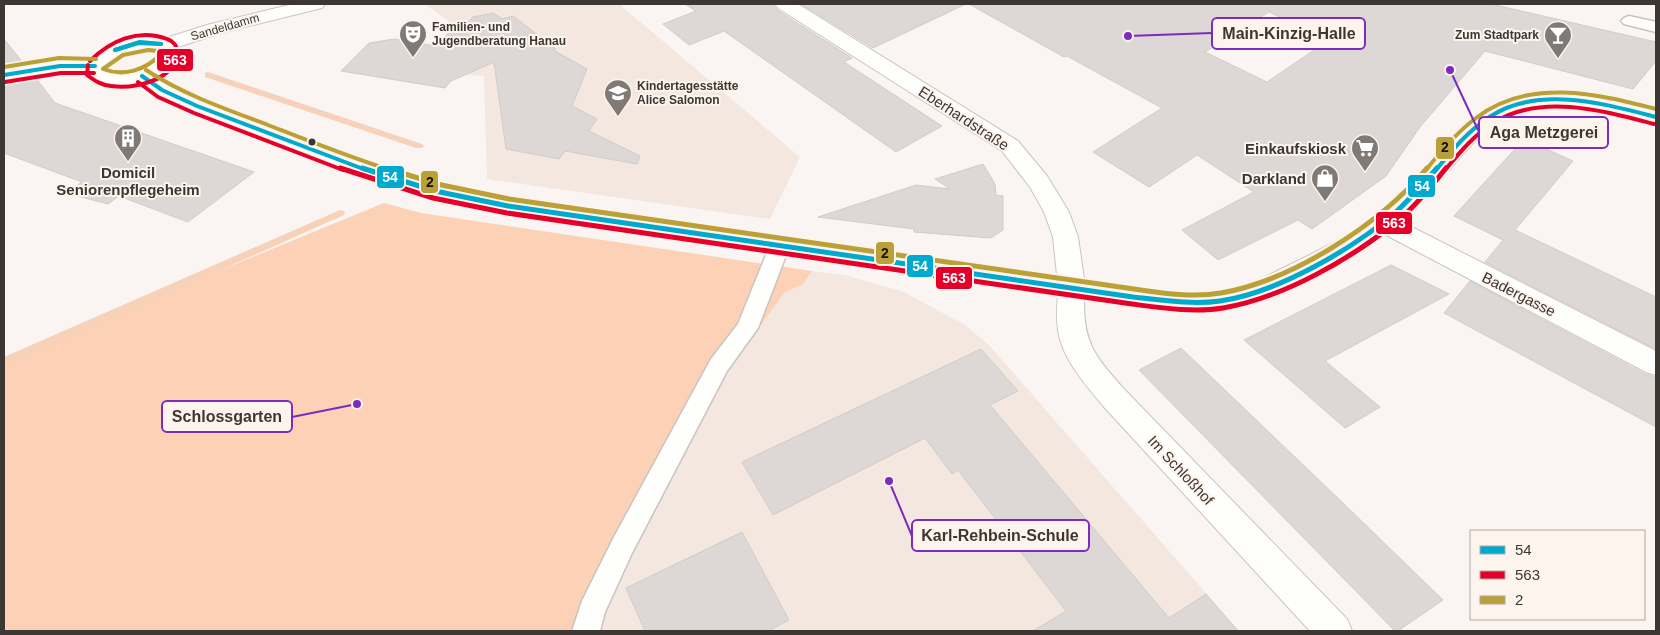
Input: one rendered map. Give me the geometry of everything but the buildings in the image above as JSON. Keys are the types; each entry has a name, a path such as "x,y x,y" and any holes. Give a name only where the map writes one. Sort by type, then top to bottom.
{"street":[{"name":"Sandeldamm","path":"164,45 214,29 315,4"},
{"name":"Eberhardstraße","path":"785,4 1010,146 1031,170 1061,222 1071,287"},
{"path":"146,42 164,45 169,49 170,54 167,60 153,71 142,76 118,81 98,77 94,72 95,66 109,53 120,48 146,42"},
{"path":"4,75 55,65 95,66"},
{"path":"142,76 162,90 197,106 360,168 435,192 508,206 1071,287 1205,302 1239,297 1266,287 1328,258 1383,223 1409,200 1476,129 1507,108 1546,101 1576,102 1600,104 1656,117"},
{"name":"Badergasse","path":"1383,223 1656,364"},
{"name":"Im Schloßhof","path":"1071,287 1070,323 1074,341 1091,371 1114,398 1334,631"}],"lane":[{"path":"1629,21 1656,27"},
{"path":"586,631 592,610 623,545 719,365 747,328 780,245"}],"shaded area":[{"name":"Kindertagesstätte Alice Salomon","path":"425,4 619,4 800,157 770,219 487,179 484,76 465,75 460,72 443,39 455,26"},
{"path":"384,203 421,213 812,271 803,284 784,293 718,385 639,540 603,616 599,631 4,631 4,359"},
{"path":"812,271 845,275 904,292 965,325 989,345 1239,631 599,631 603,616 639,540 718,385 784,293 803,284"}],"waterway":[{"path":"208,75 419,146"},
{"path":"4,362 340,213"}],"transit line":[{"name":"563","path":"88,65 87,75 97,82 110,86 140,85 166,73 174,64 177,50 174,44 167,39 157,36 136,35 106,47 90,61"},
{"name":"54","path":"115,50 140,42 161,44"},
{"name":"54","path":"115,50 138,43 161,44"},
{"name":"2","path":"148,50 158,51 160,55 141,68 117,73 103,69 123,55 148,50"},
{"name":"2","path":"4,67 59,58 96,59"},
{"name":"54","path":"4,75 60,66 95,66"},
{"name":"2","path":"146,70 166,83 200,99 362,161 437,184 509,199 1134,289 1188,295 1221,293 1243,288 1294,267 1347,238 1392,206 1463,128 1489,108 1504,101 1522,95 1560,92 1580,93 1656,109"},
{"name":"563","path":"5,82 61,73 94,73"},
{"name":"54","path":"142,76 162,90 197,106 360,168 435,191 508,206 1133,297 1187,302 1220,301 1243,296 1296,275 1350,244 1397,211 1414,195 1467,134 1493,115 1507,108 1544,100 1582,101 1656,117"},
{"name":"563","path":"138,82 158,97 194,113 357,175 433,198 507,213 1132,304 1189,310 1223,308 1246,303 1298,282 1353,252 1400,219 1417,203 1470,142 1482,131 1509,115 1544,107 1582,108 1654,124"}],"place":[{"name":"Main-Kinzig-Halle","path":"1128,36"},
{"name":"Familien- und Jugendberatung Hanau","path":"413,58"},
{"name":"Zum Stadtpark","path":"1558,59"},
{"name":"Aga Metzgerei","path":"1450,70"},
{"name":"Kindertagesstätte Alice Salomon","path":"618,117"},
{"name":"Domicil Seniorenpflegeheim","path":"128,162"},
{"name":"Einkaufskiosk","path":"1365,172"},
{"name":"Darkland","path":"1325,202"},
{"name":"Schlossgarten","path":"357,404"},
{"name":"Karl-Rehbein-Schule","path":"889,481"}]}
